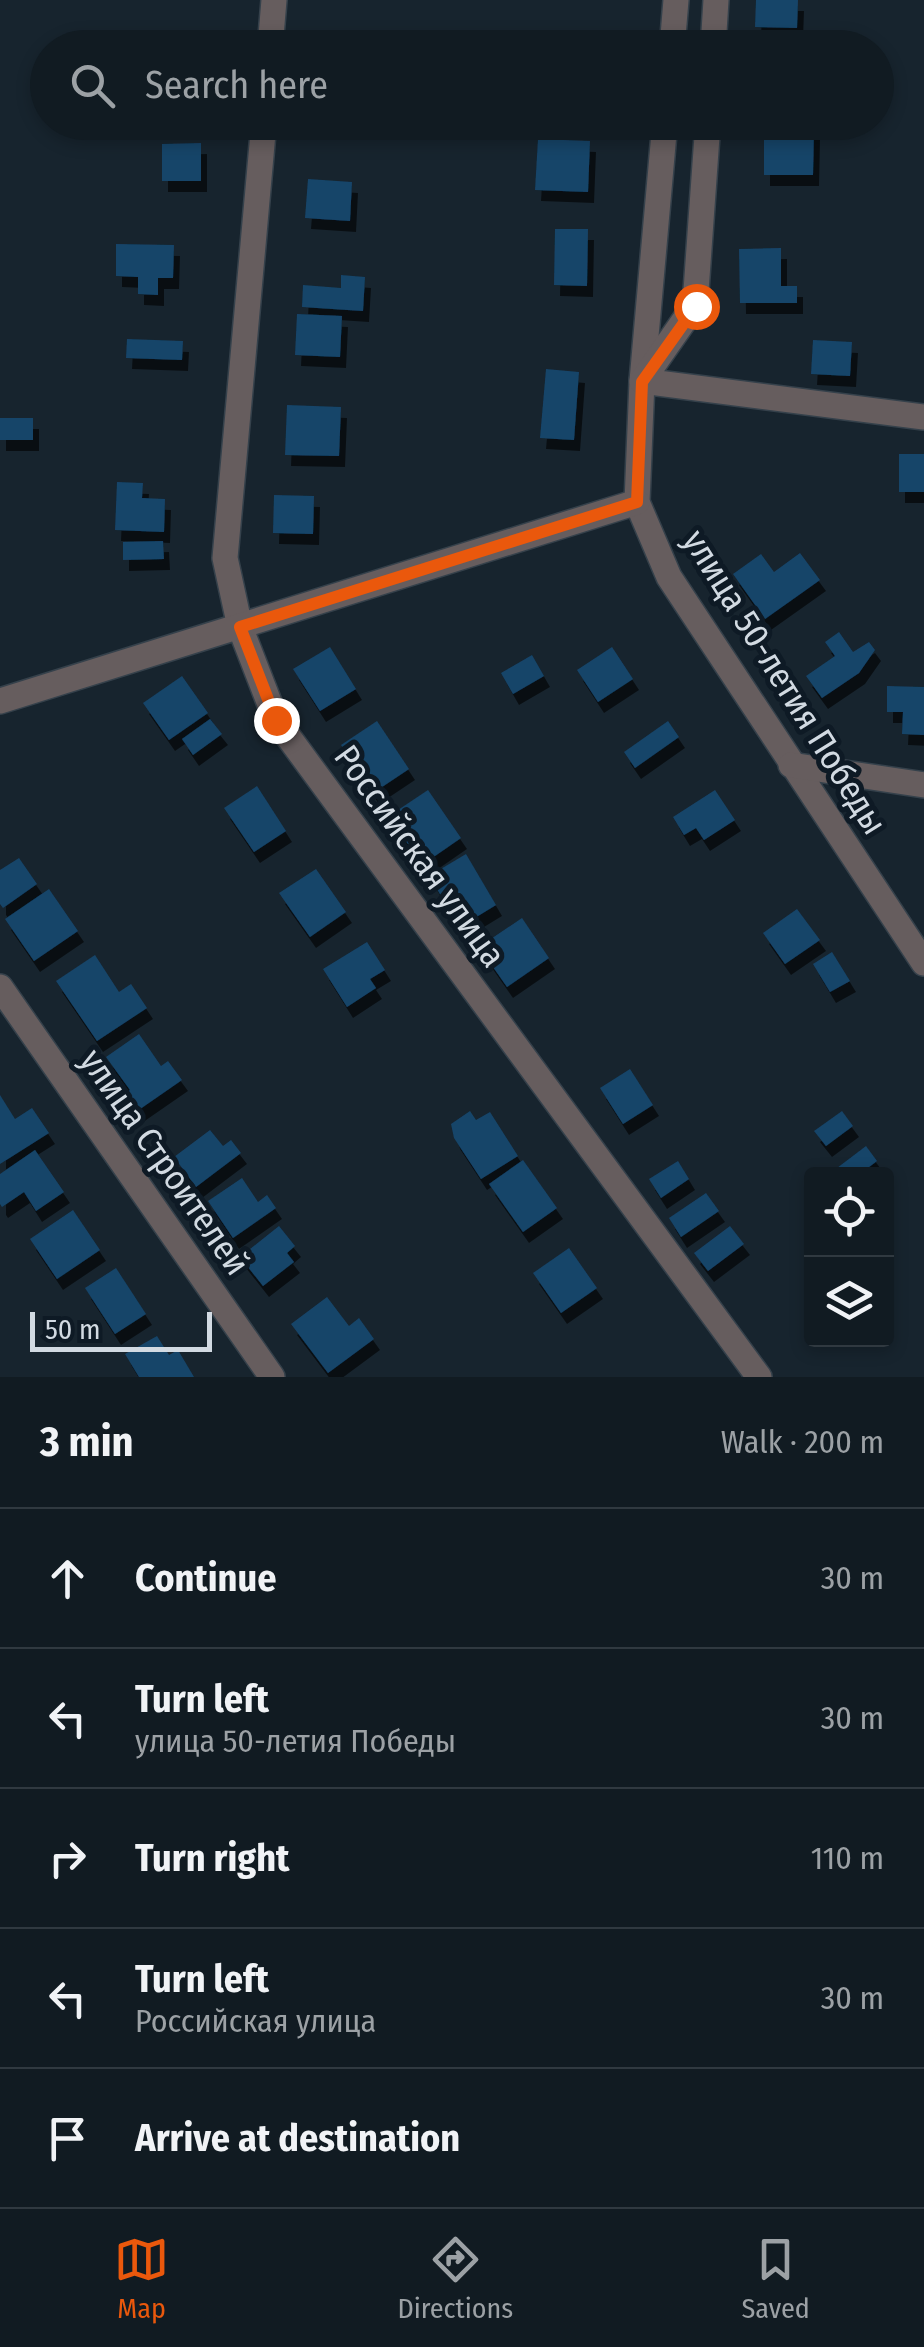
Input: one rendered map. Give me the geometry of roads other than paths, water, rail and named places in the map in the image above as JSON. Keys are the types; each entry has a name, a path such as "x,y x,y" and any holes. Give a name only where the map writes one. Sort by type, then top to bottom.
{"street":[{"path":"272,30 274,0"},
{"path":"674,30 676,0"},
{"path":"714,30 716,0"},
{"name":"Российская улица","path":"262,140 226,558 240,627 276,720 760,1377"},
{"name":"улица 50-летия Победы","path":"663,140 642,382 637,502 669,577 924,963"},
{"path":"707,140 696,306 642,382 924,417"},
{"path":"0,701 637,502"},
{"path":"791,765 924,785"},
{"name":"улица Строителей","path":"0,987 272,1377"}]}
